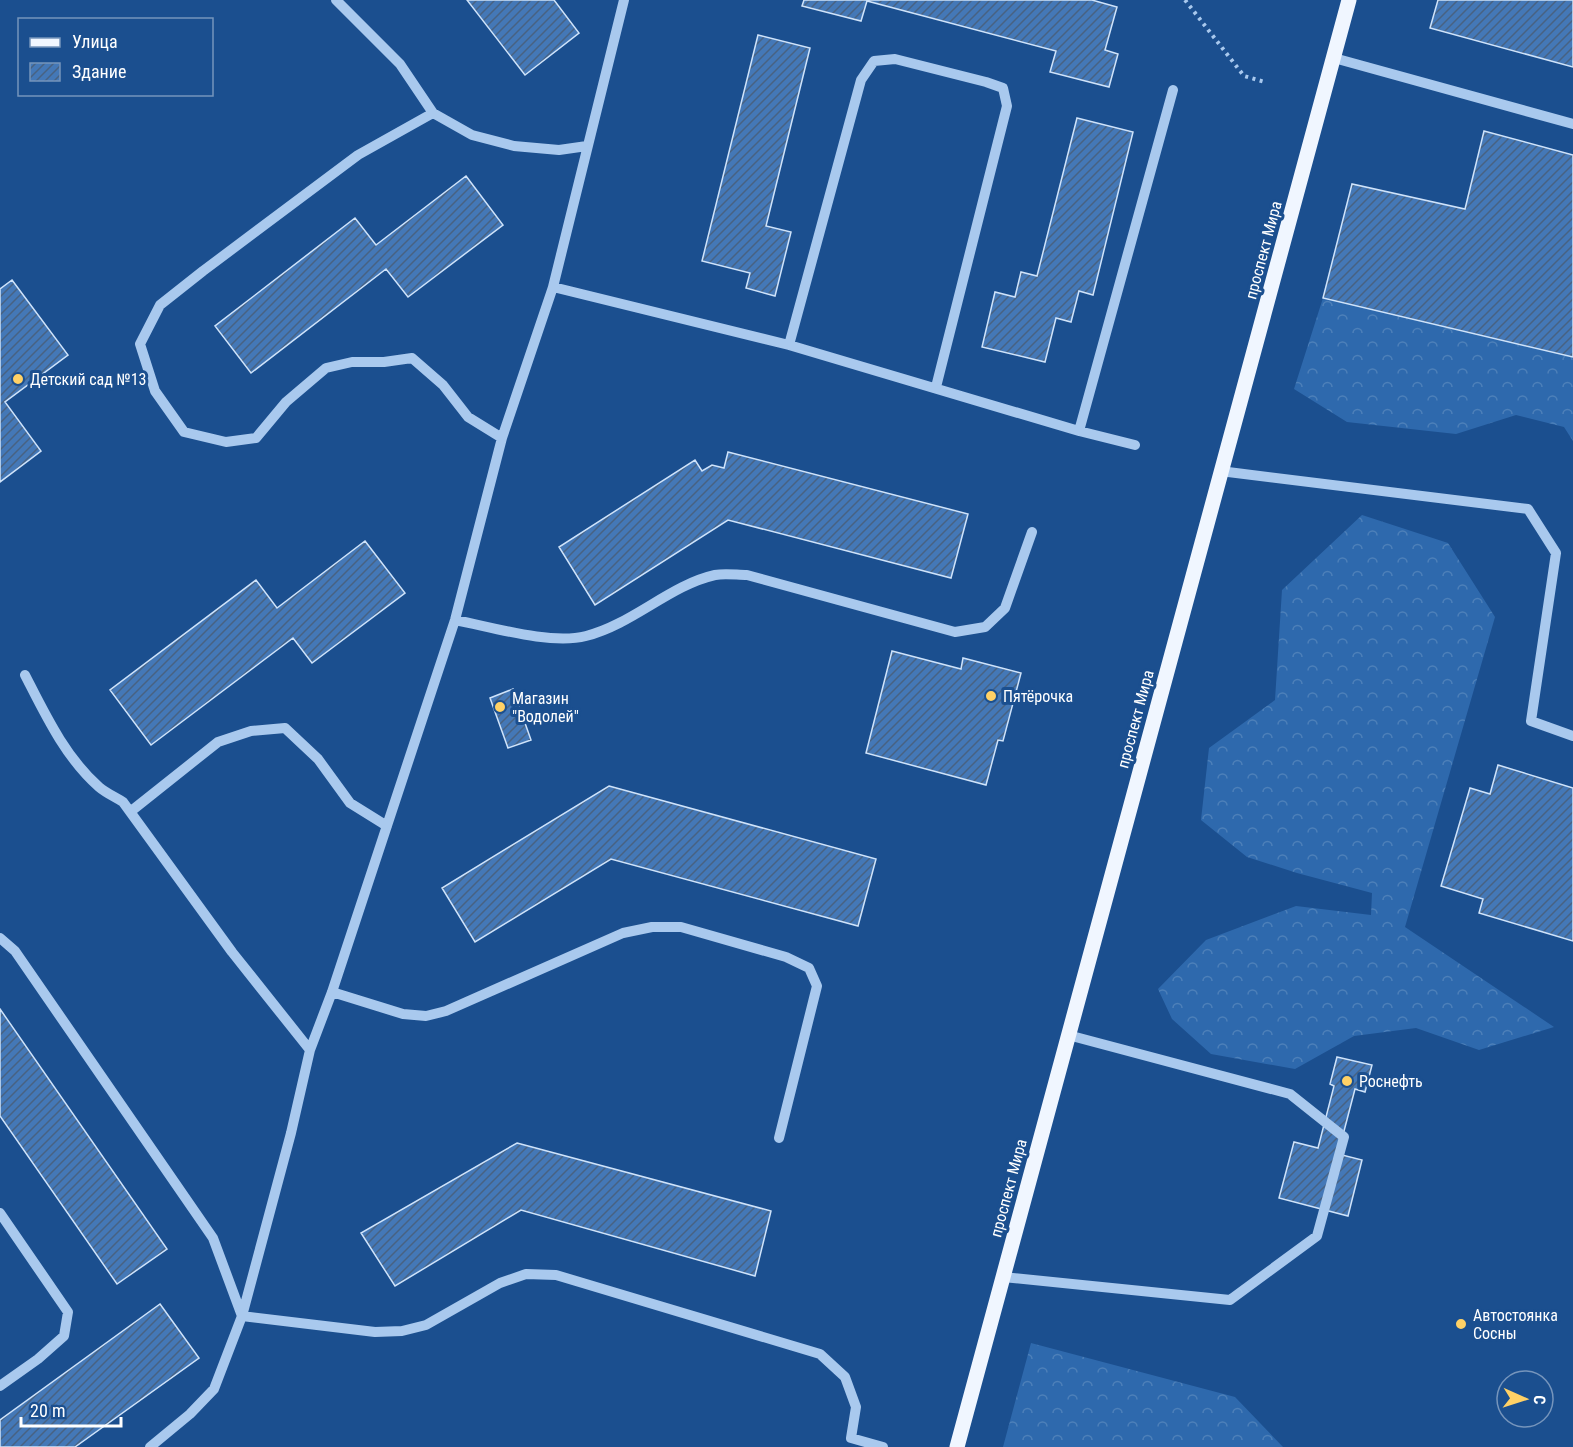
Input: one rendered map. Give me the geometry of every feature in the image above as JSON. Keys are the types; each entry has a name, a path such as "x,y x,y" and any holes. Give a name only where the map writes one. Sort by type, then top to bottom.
{"main road":[{"name":"проспект Мира","path":"957,1447 1348,0"}],"lane":[{"path":"336,0 400,64 433,113 472,135 514,146 559,150 587,146"},
{"path":"150,1447 190,1414 214,1389 242,1316 291,1133 310,1050 332,992 455,620 502,438 553,287 624,0"},
{"path":"1334,58 1573,124"},
{"path":"789,345 861,80 874,61 895,59 986,82 1003,88 1007,106 936,387"},
{"path":"1079,431 1173,90"},
{"path":"433,113 358,155 160,305 140,344 155,391 184,432 226,442 256,438 286,402 326,368 352,362 384,362 412,358 443,385 468,417 502,438"},
{"path":"553,287 789,345 1079,431 1135,445"},
{"path":"1220,471 1528,509 1556,553 1531,721 1573,736"},
{"path":"455,620 548,638 584,636 615,626 692,583 716,575 747,574 955,632 965,631 985,627 1005,608 1032,532"},
{"path":"25,675 46,716 73,760 100,788 123,802 232,952 310,1050"},
{"path":"130,812 218,742 251,731 285,728 318,759 350,803 387,826"},
{"path":"332,992 403,1014 426,1016 446,1011 623,933 652,927 681,927 786,957 809,968 817,986 779,1138"},
{"path":"0,938 15,951 213,1238 242,1316"},
{"path":"1003,1277 1230,1300 1317,1236 1344,1137 1290,1094 1068,1035"},
{"path":"0,1213 68,1312 64,1336 38,1359 0,1386"},
{"path":"242,1316 375,1332 402,1331 426,1325 500,1283 526,1274 556,1275 820,1354 845,1377 856,1407 850,1443 883,1447"}],"path":[{"path":"1185,0 1244,76 1265,82"}],"green space":[{"path":"1323,298 1573,357 1573,441 1564,427 1516,415 1456,434 1347,422 1294,389"},
{"path":"1362,515 1448,543 1495,617 1405,927 1554,1027 1479,1050 1416,1028 1354,1036 1295,1069 1211,1054 1172,1019 1158,989 1206,940 1296,906 1371,915 1372,893 1247,857 1201,820 1209,748 1275,700 1282,590"},
{"path":"1031,1343 1235,1397 1283,1447 1003,1447"}],"building":[{"path":"467,0 554,0 579,33 525,75"},
{"path":"804,0 1092,0 1117,7 1105,50 1118,54 1109,87 1050,72 1056,51 867,1 861,21 802,6"},
{"path":"1438,0 1573,0 1573,67 1430,28"},
{"path":"758,35 810,48 766,226 791,232 775,296 746,288 750,273 702,261"},
{"path":"1077,118 1133,132 1093,295 1079,291 1071,322 1056,318 1045,362 982,347 995,292 1015,297 1021,272 1037,276"},
{"path":"1484,131 1573,155 1573,357 1323,298 1352,184 1465,209"},
{"path":"466,176 503,225 408,297 386,269 251,373 215,326 355,218 376,245"},
{"name":"Детский сад №13","path":"12,280 68,355 5,402 41,451 0,482 0,289"},
{"path":"728,452 968,514 951,578 728,520 595,605 559,547 695,460 702,471 712,465 724,468"},
{"path":"365,541 405,593 312,663 293,638 151,745 110,690 256,580 277,608"},
{"path":"892,651 961,669 963,658 1021,673 1003,741 998,740 986,785 866,753"},
{"path":"513,689 531,740 508,748 490,698"},
{"path":"1498,765 1573,788 1573,941 1479,913 1483,899 1441,886 1470,788 1490,794"},
{"path":"609,786 876,859 858,926 611,859 475,942 442,888"},
{"path":"0,1009 167,1249 117,1284 0,1116"},
{"path":"1337,1057 1372,1065 1365,1092 1355,1089 1338,1154 1362,1160 1348,1216 1279,1198 1294,1142 1318,1148 1334,1086 1330,1084"},
{"path":"517,1143 771,1211 755,1276 521,1210 395,1286 361,1233"},
{"path":"160,1304 199,1358 75,1447 0,1447 0,1420"}],"place":[{"name":"Детский сад №13","path":"18,379"},
{"name":"Пятёрочка","path":"991,696"},
{"name":"Магазин \"Водолей\"","path":"500,707"},
{"name":"Роснефть","path":"1347,1081"},
{"name":"Автостоянка Сосны","path":"1461,1324"}]}
